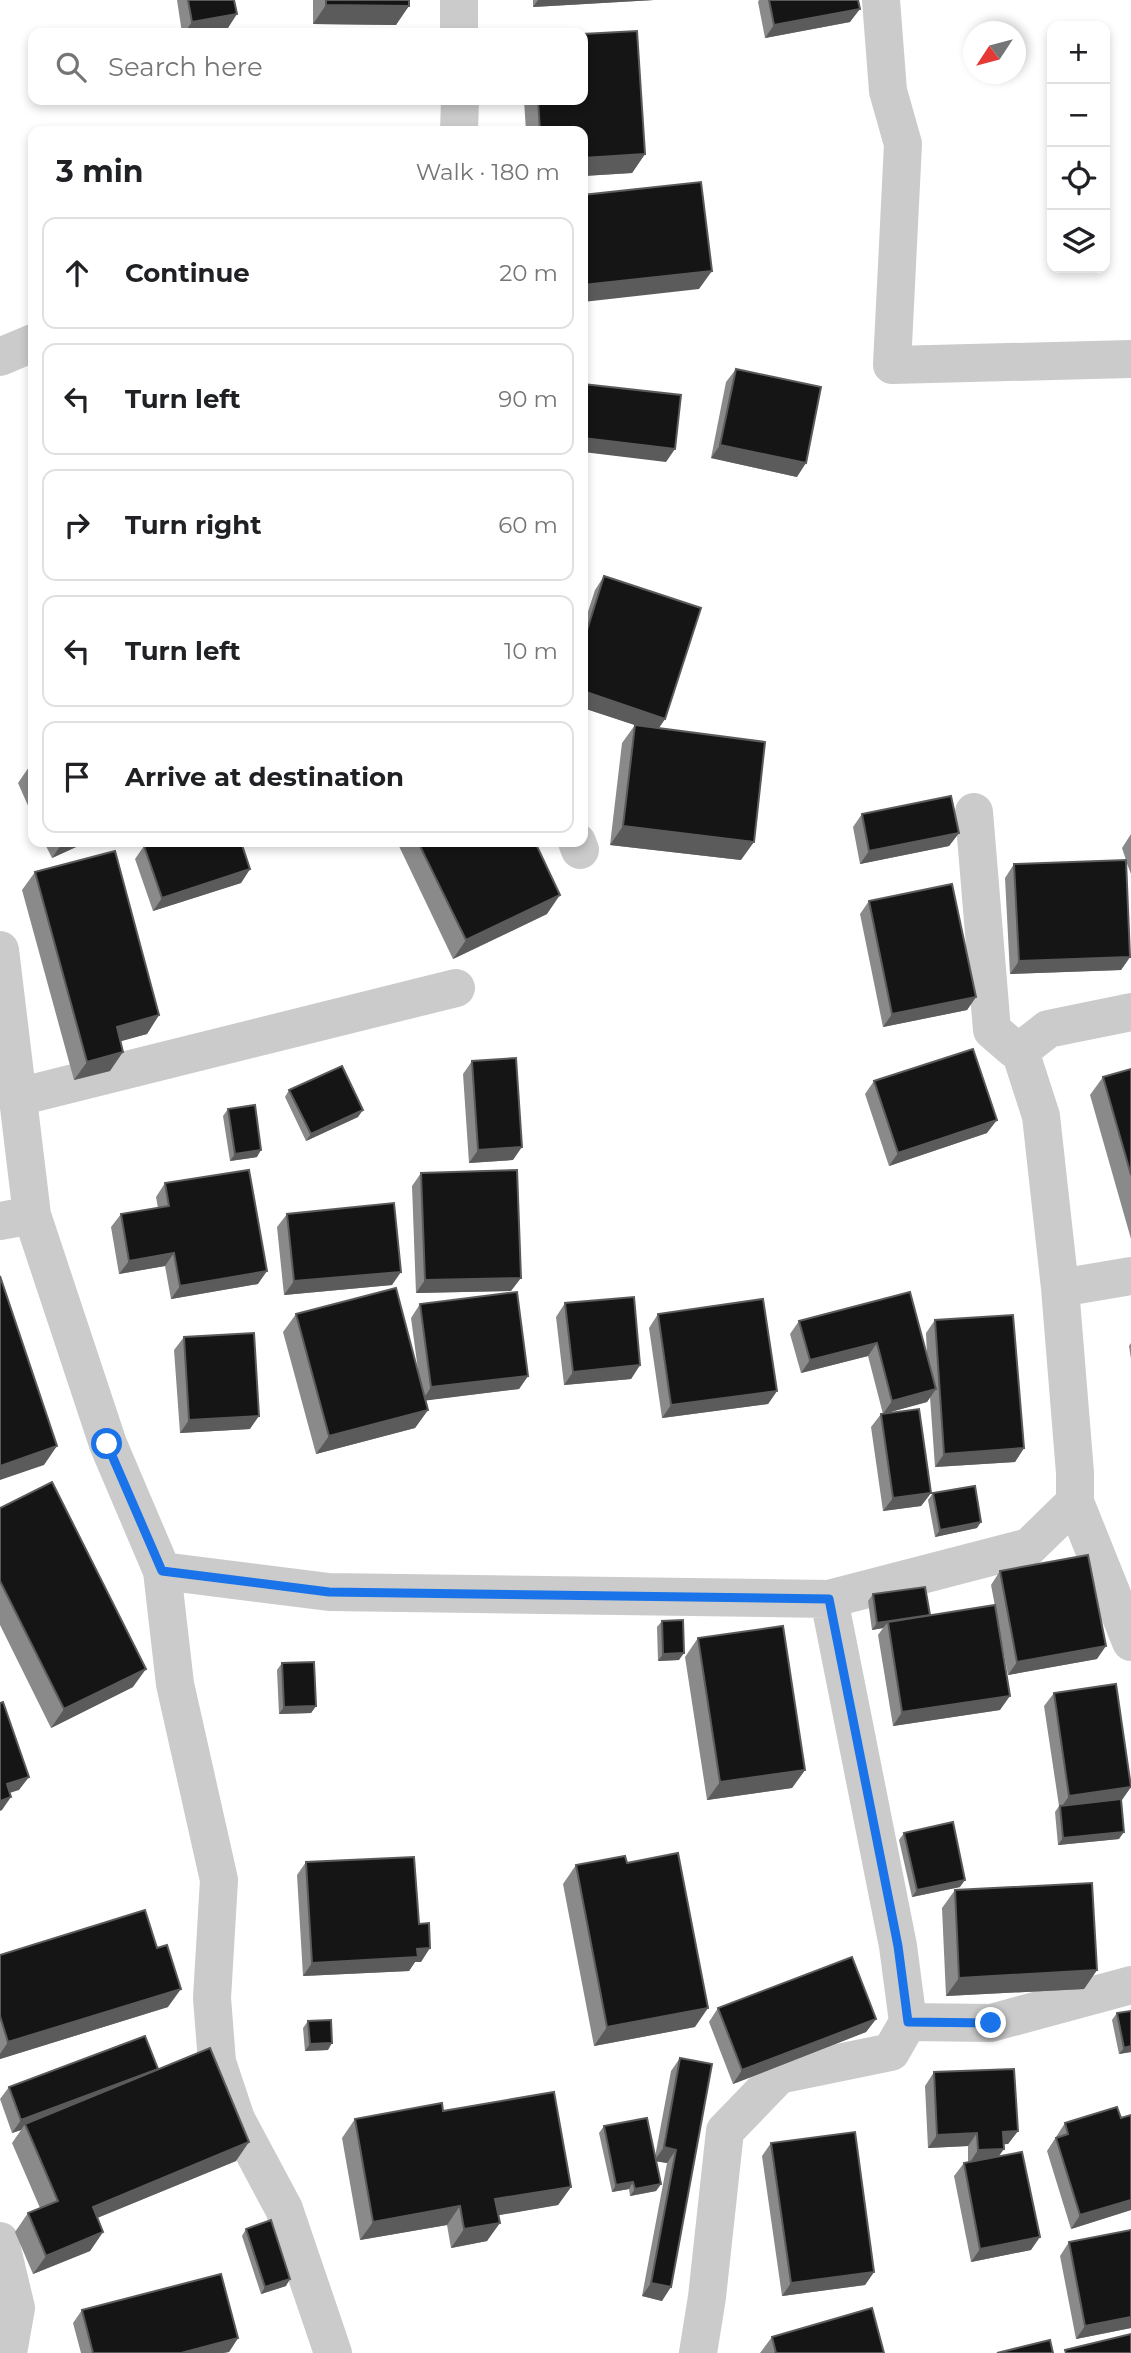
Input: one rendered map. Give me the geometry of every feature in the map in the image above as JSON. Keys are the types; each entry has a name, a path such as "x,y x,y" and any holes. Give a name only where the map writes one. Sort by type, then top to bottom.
{"street":[{"path":"459,0 459,28"},
{"path":"881,0 888,91 903,144 892,365 1131,359"},
{"path":"459,126 460,105"},
{"path":"0,357 28,344"},
{"path":"974,812 992,1030 1020,1051"},
{"path":"0,950 18,1097 16,1218 107,1444 162,1571 175,1684 219,1880 212,1998 217,2062 236,2119 284,2209 334,2353"},
{"path":"18,1097 456,988"},
{"path":"1020,1051 1048,1029 1131,1012"},
{"path":"1020,1051 1041,1116 1060,1288 1075,1502 1131,1642"},
{"path":"1060,1288 1131,1276"},
{"path":"162,1571 329,1592 829,1599 1029,1547 1075,1502"},
{"path":"698,2353 707,2297 725,2131 779,2075 891,2052 908,2022 898,1946 829,1599"},
{"path":"908,2022 991,2023 1131,1985"},
{"path":"0,2241 16,2308 8,2353"}],"building":[{"path":"188,0 234,0 237,14 192,22"},
{"path":"326,0 409,0 409,6 326,5"},
{"path":"769,0 858,0 860,9 774,25"},
{"path":"637,31 645,154 588,158 588,126 540,126 538,105 588,105 588,34"},
{"path":"701,182 712,271 588,284 588,194"},
{"path":"736,369 821,387 806,463 720,445"},
{"path":"588,385 681,395 675,449 588,439"},
{"path":"604,576 701,608 665,719 588,693 588,627"},
{"path":"635,725 765,742 754,842 623,826"},
{"path":"951,796 959,833 869,851 862,814"},
{"path":"144,847 243,847 250,869 162,898"},
{"path":"420,847 537,847 560,895 466,940"},
{"path":"115,851 159,1015 117,1027 123,1052 87,1062 35,872"},
{"path":"1126,860 1130,957 1019,961 1014,864"},
{"path":"952,884 976,997 892,1014 869,901"},
{"path":"973,1049 997,1120 898,1153 874,1081"},
{"path":"516,1058 522,1147 478,1150 472,1061"},
{"path":"342,1066 363,1110 311,1134 289,1090"},
{"path":"1131,1069 1131,1175 1103,1077"},
{"path":"255,1105 261,1150 235,1154 228,1109"},
{"path":"249,1170 267,1271 180,1286 174,1253 129,1261 121,1214 169,1206 165,1183"},
{"path":"517,1170 521,1278 425,1280 421,1173"},
{"path":"394,1203 401,1272 294,1281 287,1214"},
{"path":"0,1276 57,1446 0,1466"},
{"path":"396,1288 428,1410 329,1436 296,1314"},
{"path":"517,1292 528,1376 431,1387 420,1304"},
{"path":"910,1292 936,1389 892,1401 877,1343 810,1360 799,1321"},
{"path":"634,1297 640,1365 573,1372 565,1303"},
{"path":"763,1299 777,1391 671,1405 658,1314"},
{"path":"1013,1315 1024,1448 944,1454 935,1320"},
{"path":"254,1333 259,1416 189,1420 184,1337"},
{"path":"919,1409 931,1493 893,1498 881,1414"},
{"path":"52,1482 146,1669 64,1709 0,1581 0,1508"},
{"path":"975,1486 981,1522 940,1530 933,1493"},
{"path":"1088,1555 1106,1646 1017,1662 1000,1571"},
{"path":"925,1587 930,1615 877,1623 873,1594"},
{"path":"995,1605 1010,1696 902,1712 888,1622"},
{"path":"683,1620 684,1653 663,1654 662,1621"},
{"path":"783,1626 805,1770 720,1782 698,1638"},
{"path":"314,1662 316,1706 284,1707 282,1663"},
{"path":"1116,1684 1131,1787 1069,1796 1054,1693"},
{"path":"3,1702 29,1777 7,1784 11,1797 0,1801 0,1703"},
{"path":"1121,1799 1124,1832 1063,1838 1060,1806"},
{"path":"953,1822 965,1880 917,1890 904,1833"},
{"path":"678,1853 708,2008 607,2027 576,1865 625,1856 627,1863"},
{"path":"414,1857 419,1924 429,1923 430,1948 417,1949 418,1957 312,1963 306,1862"},
{"path":"1092,1883 1097,1970 959,1978 955,1890"},
{"path":"145,1910 157,1948 167,1945 181,1989 8,2042 0,2016 0,1955"},
{"path":"852,1957 876,2019 742,2070 718,2008"},
{"path":"1131,2011 1131,2046 1124,2048 1117,2013"},
{"path":"331,2020 332,2043 310,2044 308,2021"},
{"path":"145,2036 158,2069 21,2120 9,2087"},
{"path":"210,2048 249,2142 93,2207 103,2232 46,2256 28,2213 58,2201 25,2124"},
{"path":"680,2058 712,2064 671,2287 651,2283 676,2150 664,2147"},
{"path":"1014,2069 1018,2131 1003,2132 1004,2149 978,2150 977,2133 937,2135 934,2072"},
{"path":"554,2092 571,2187 495,2199 500,2223 464,2229 460,2206 373,2222 355,2119 442,2103 443,2111"},
{"path":"1117,2107 1121,2118 1131,2115 1131,2200 1080,2215 1056,2138 1068,2134 1065,2123"},
{"path":"647,2118 661,2184 635,2189 633,2182 616,2185 604,2126"},
{"path":"855,2132 874,2272 791,2283 771,2143"},
{"path":"1022,2152 1040,2237 980,2249 964,2163"},
{"path":"271,2220 290,2279 265,2287 246,2229"},
{"path":"1131,2230 1131,2317 1085,2326 1069,2242"},
{"path":"221,2274 238,2338 181,2353 93,2353 82,2310"},
{"path":"872,2308 884,2353 776,2353 772,2337"},
{"path":"1131,2334 1131,2353 1066,2353 1065,2350"},
{"path":"1050,2340 1053,2353 997,2353"}],"route":[{"path":"107,1444 162,1571 329,1592 829,1599 898,1946 908,2022 991,2023"}]}
